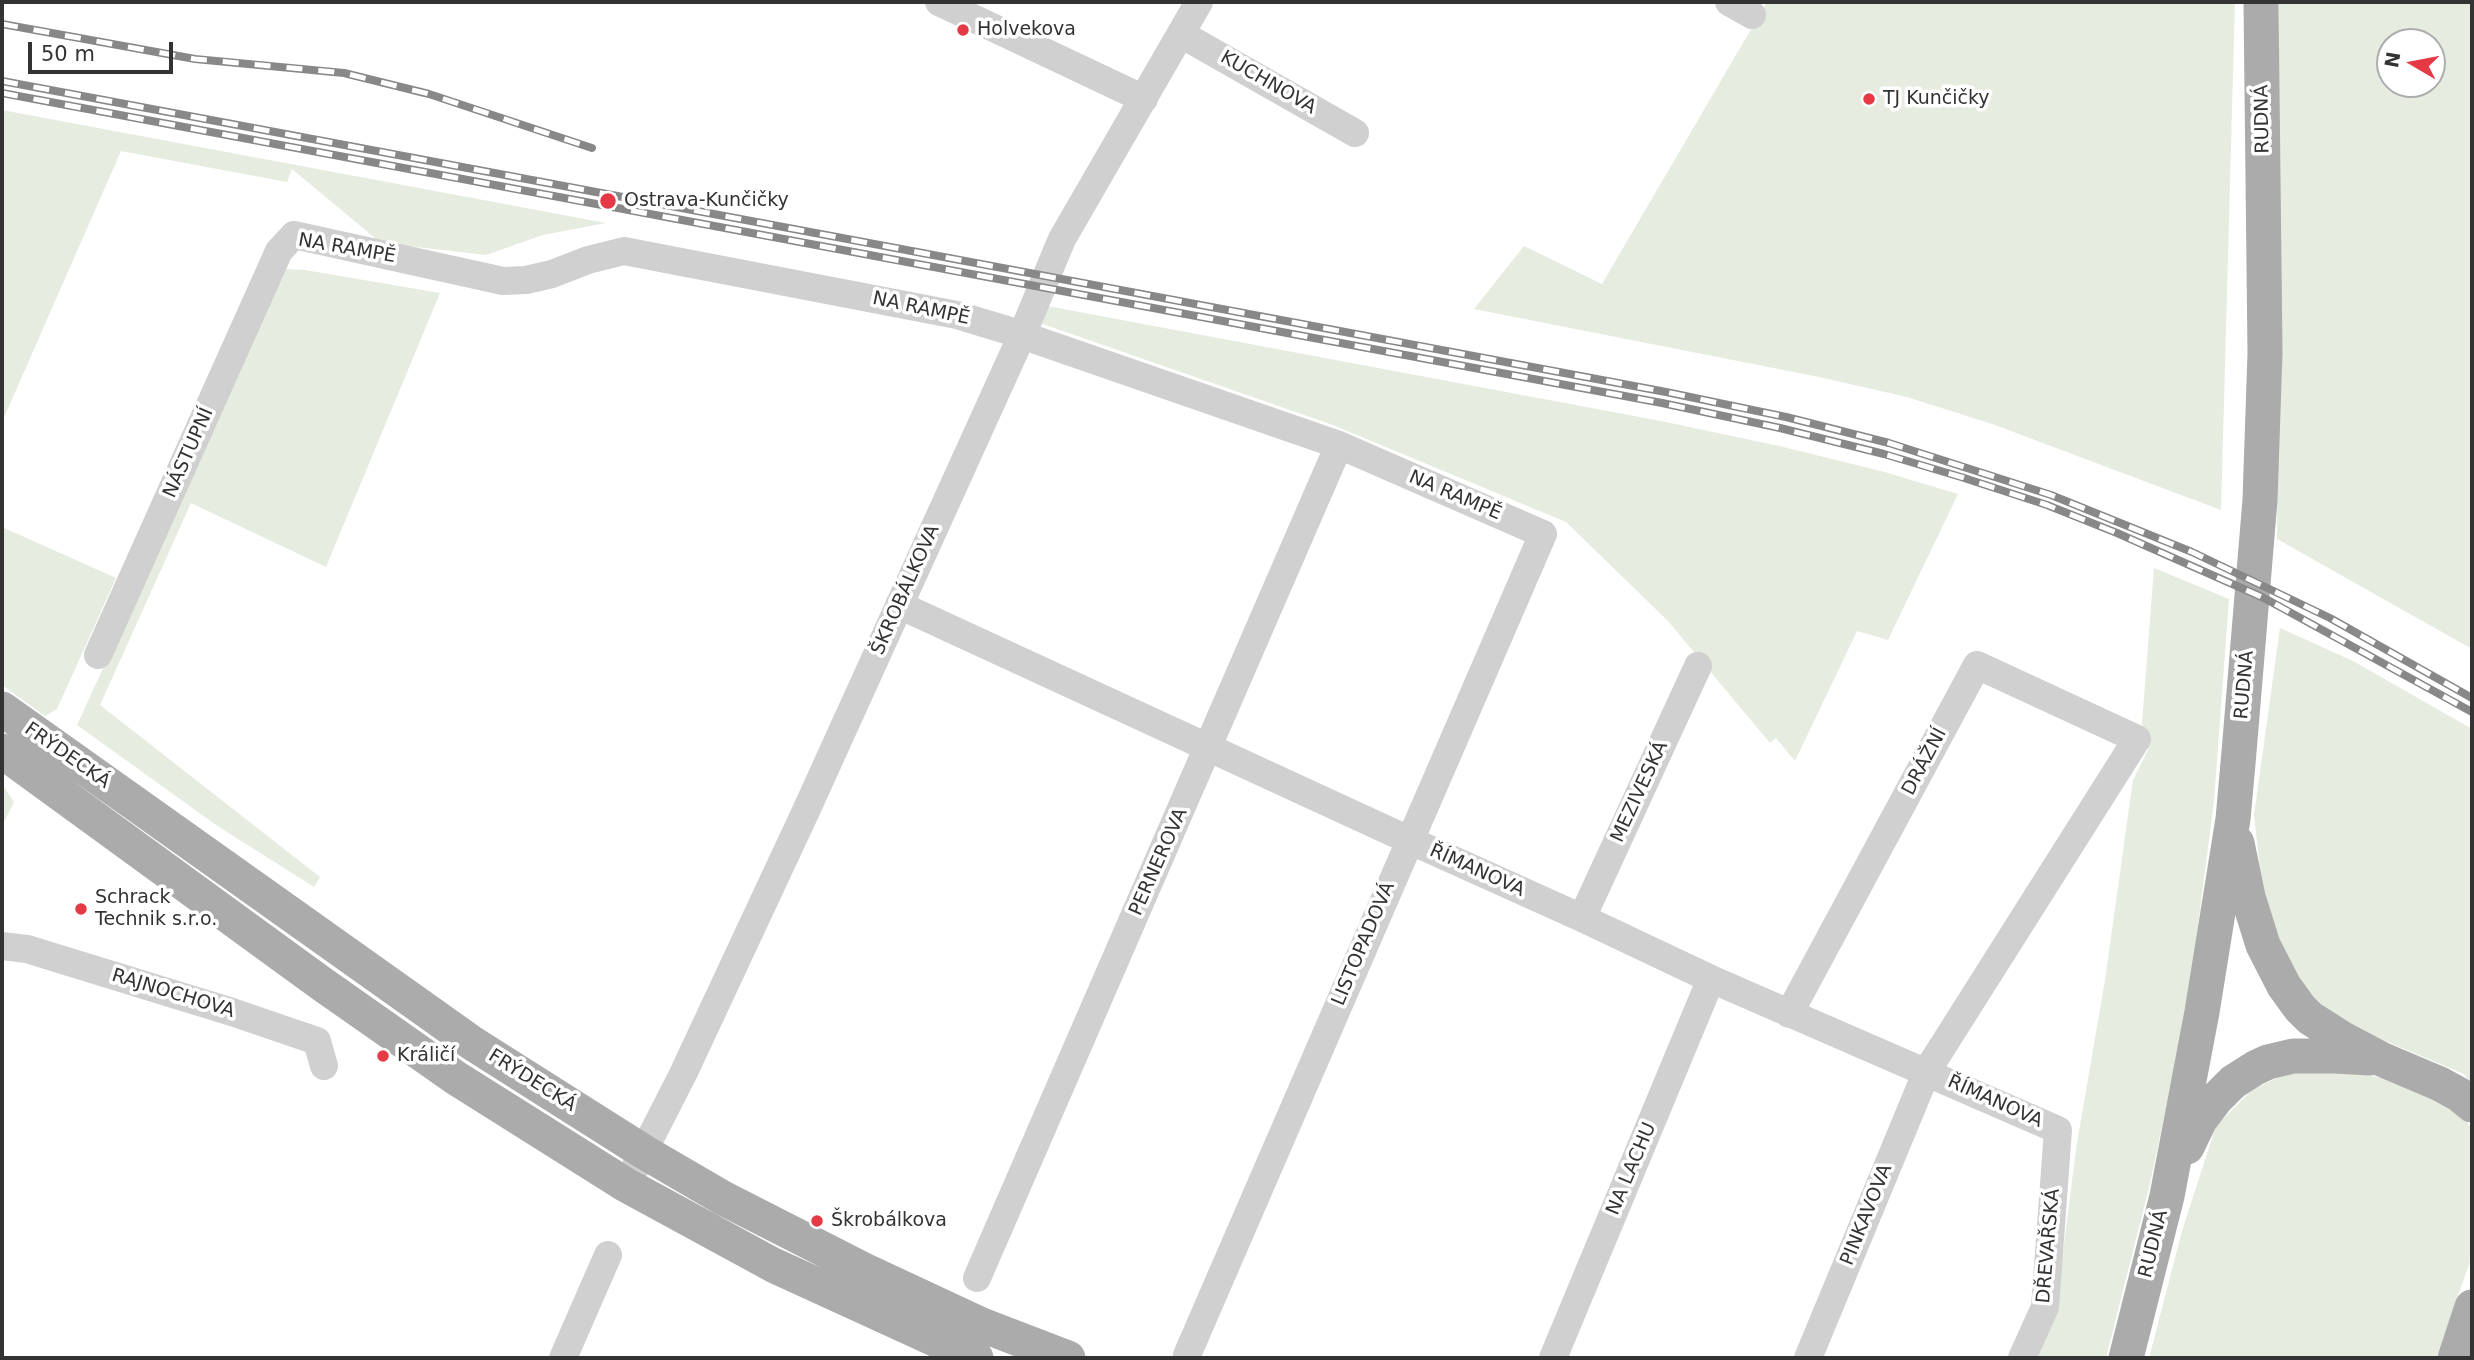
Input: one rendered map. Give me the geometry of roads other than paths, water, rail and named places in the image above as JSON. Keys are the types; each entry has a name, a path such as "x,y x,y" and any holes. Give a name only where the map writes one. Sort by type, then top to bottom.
{"main road":[{"name":"RUDNÁ","path":"2126,1358 2167,1196 2202,1012 2233,818 2260,500 2265,353 2261,2"},
{"name":"FRÝDECKÁ","path":"2,709 472,1043 644,1152 723,1198 864,1270 982,1325 1068,1358"},
{"name":"FRÝDECKÁ","path":"2,751 456,1078 626,1185 773,1265 976,1358"},
{"path":"2233,818 2255,922 2270,962 2284,986 2310,1018 2381,1059 2440,1084 2472,1105"},
{"path":"2167,1196 2200,1120 2223,1090 2242,1076 2268,1062 2292,1056 2381,1059"},
{"path":"2455,1358 2472,1307"}],"street":[{"path":"939,2 1144,99"},
{"name":"ŠKROBÁLKOVA","path":"626,1185 689,1062 900,605 1022,335 1062,239 1199,2"},
{"name":"KUCHNOVA","path":"1181,34 1355,133"},
{"name":"NA RAMPĚ","path":"279,251 293,235 503,281 552,274 624,251 957,315 1339,445 1543,534"},
{"name":"NÁSTUPNÍ","path":"98,654 279,251"},
{"name":"PERNEROVA","path":"977,1278 1339,445"},
{"name":"LISTOPADOVÁ","path":"1187,1355 1543,534"},
{"name":"ŘÍMANOVA","path":"900,605 1711,979 2058,1130"},
{"name":"DRÁŽNÍ","path":"1789,1014 1977,665 2137,739"},
{"name":"MEZIVESKÁ","path":"1582,918 1698,666"},
{"name":"PINKAVOVA","path":"1808,1358 1927,1072 2137,739"},
{"name":"RAJNOCHOVA","path":"2,946 27,949 317,1041 324,1066"},
{"name":"NA LACHU","path":"1553,1358 1711,979"},
{"name":"DŘEVAŘSKÁ","path":"2022,1358 2045,1307 2058,1130"},
{"path":"563,1358 608,1255"}],"railway":[{"path":"2,24 195,59 344,73 429,94 592,148"},
{"path":"2,81 1666,392 1786,417 1889,443 2051,495 2192,552 2330,618 2472,698"},
{"path":"2,93 1662,403 1884,454 2047,505 2117,533 2264,598 2472,712"}],"place":[{"name":"Holvekova","path":"963,30"},
{"name":"TJ Kunčičky","path":"1869,99"},
{"name":"Ostrava-Kunčičky","path":"608,201"},
{"name":"Schrack Technik s.r.o.","path":"81,909"},
{"name":"Králičí","path":"383,1056"},
{"name":"Škrobálkova","path":"817,1221"}]}
